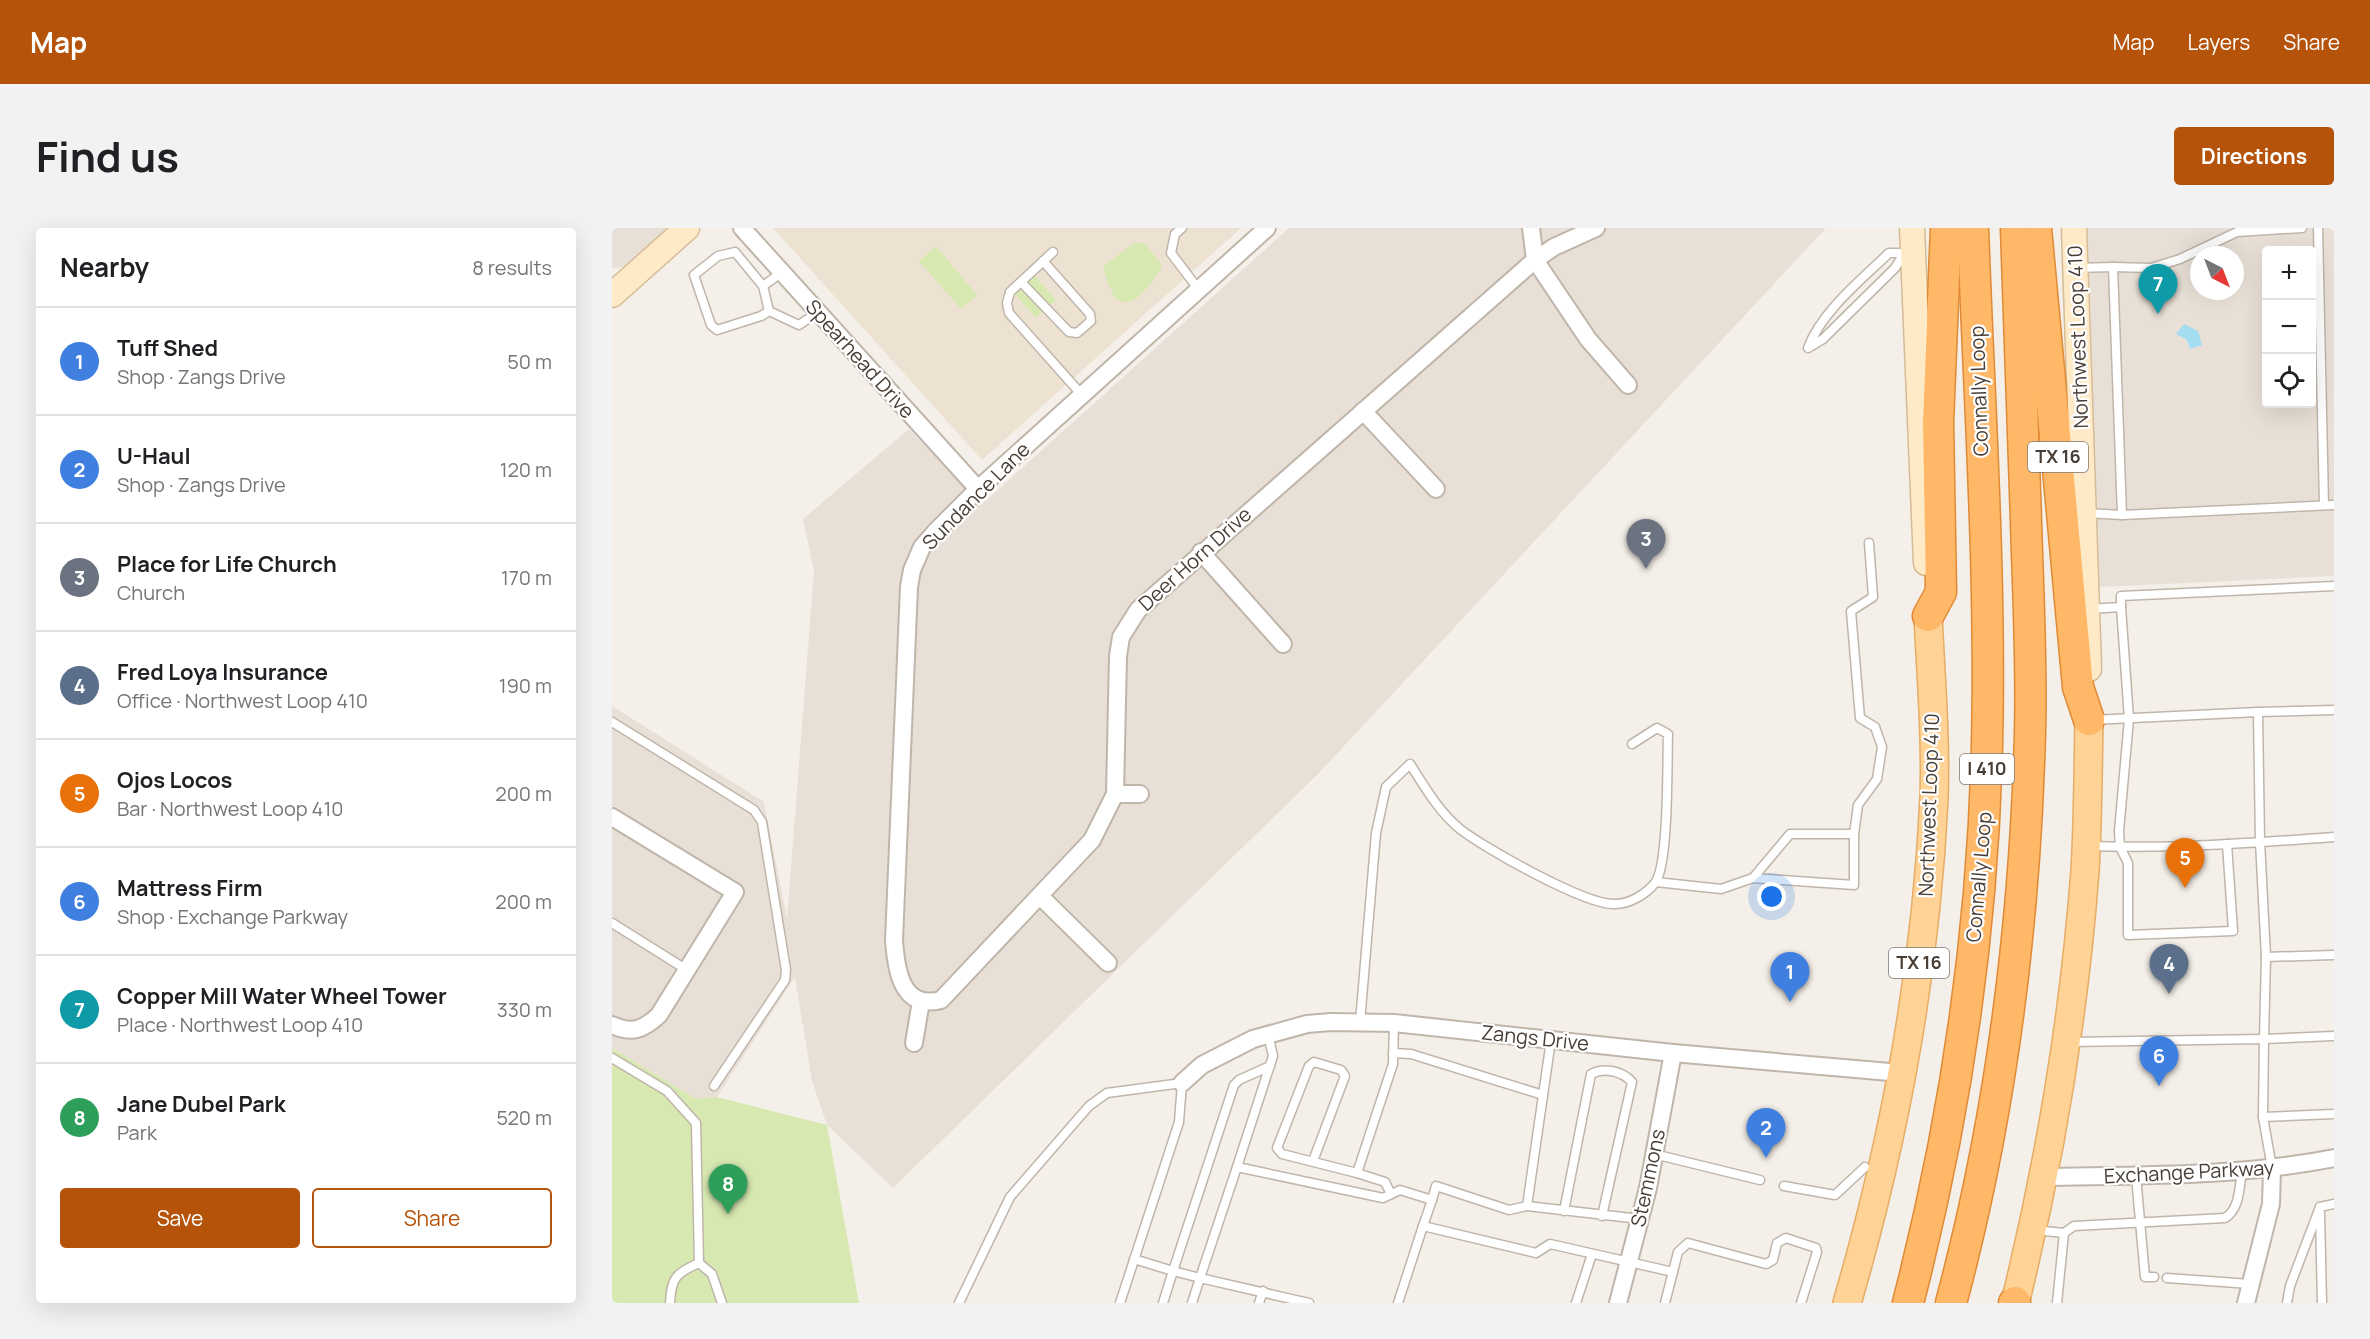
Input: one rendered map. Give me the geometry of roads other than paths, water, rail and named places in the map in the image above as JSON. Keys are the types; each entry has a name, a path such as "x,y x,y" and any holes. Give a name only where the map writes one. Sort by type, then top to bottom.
{"highway":[{"name":"TX 16","path":"1929,616 1941,592 1938,422 1946,228"},
{"name":"Connally Loop","path":"1908,1303 1926,1228 1954,1086 1971,967 1983,848 1988,642 1972,228"},
{"name":"I 410","path":"1952,1303 1982,1172 2001,1062 2018,934 2026,832 2030,730 2030,628 2016,228"},
{"name":"TX 16","path":"2036,228 2078,687 2089,720"}],"main road":[{"path":"612,296 687,228"},
{"name":"Northwest Loop 410","path":"1847,1303 1890,1138 1916,989 1933,808 1934,715 1908,254 1912,228"},
{"name":"Northwest Loop 410","path":"2014,1303 2044,1177 2066,1042 2078,944 2086,846 2089,720 2088,609 2074,228"},
{"path":"612,276 638,272"}],"street":[{"name":"Spearhead Drive","path":"742,228 978,489"},
{"name":"Sundance Lane","path":"921,1000 902,985 897,973 894,940 909,587 912,570 922,547 978,489 1267,228"},
{"path":"1531,228 1535,260 1588,339 1628,385"},
{"name":"Deer Horn Drive","path":"921,1000 931,1003 941,1000 1092,840 1115,794 1118,656 1121,637 1138,610 1201,552 1535,260 1554,247 1596,228"},
{"path":"1363,411 1436,489"},
{"path":"1201,552 1283,644"},
{"path":"1115,794 1140,794"},
{"path":"612,817 735,892 658,1015 649,1024 627,1031 612,1026"},
{"path":"1040,896 1108,963"},
{"path":"914,1043 921,1000"},
{"name":"Zangs Drive","path":"1182,1083 1202,1065 1268,1034 1307,1024 1360,1022 1394,1023 1674,1053 1901,1073"},
{"name":"Stemmons","path":"1618,1303 1640,1219 1674,1053"},
{"name":"Exchange Parkway","path":"2044,1177 2242,1171 2334,1158"},
{"path":"2246,1303 2271,1204 2272,1168"}],"lane":[{"path":"1182,228 1175,234 1171,253 1199,290"},
{"path":"2076,268 2155,267 2180,259 2237,232 2302,228"},
{"path":"2318,228 2324,505"},
{"path":"735,252 763,286 769,311 761,316 717,330 711,325 694,275 718,256 735,252"},
{"path":"1053,252 1010,292 1007,303 1009,313 1082,395"},
{"path":"1889,253 1908,254 1823,339 1808,348 1814,332 1889,253"},
{"path":"1021,282 1069,332 1077,333 1091,321 1090,314 1043,261"},
{"path":"2113,267 2122,515"},
{"path":"763,286 782,272"},
{"path":"769,311 799,325 818,312"},
{"path":"2085,513 2122,515 2334,505"},
{"path":"1656,882 1721,889 1753,878 1854,885 1854,834 1858,805 1877,779 1882,747 1875,727 1860,718 1851,612 1873,597 1869,543"},
{"path":"2227,844 2233,931 2128,936 2128,863 2120,847 2119,831 2129,719 2121,596 2334,586"},
{"path":"2088,609 2121,607"},
{"path":"2089,720 2334,710"},
{"path":"2258,712 2260,842 2266,957 2263,1117 2272,1168"},
{"path":"612,722 754,810 762,822 786,970 785,980 714,1086"},
{"path":"1360,1022 1376,832 1386,787 1410,764 1428,793 1460,829 1581,897 1615,904 1638,898 1656,882 1664,860 1668,734 1657,729 1632,744"},
{"path":"1753,878 1790,834 1854,834"},
{"path":"2086,846 2227,844 2334,837"},
{"path":"612,923 687,970"},
{"path":"2266,957 2334,955"},
{"path":"1357,1173 1393,1064 1394,1023"},
{"path":"1191,1303 1273,1056 1268,1034"},
{"path":"2066,1042 2334,1036"},
{"path":"1527,1206 1551,1040"},
{"path":"1394,1053 1411,1054 1543,1095"},
{"path":"612,1058 667,1091 696,1123 699,1263 712,1274 722,1303"},
{"path":"1313,1161 1345,1076 1341,1070 1314,1062 1309,1066 1277,1148 1282,1154 1385,1182 1391,1194"},
{"path":"1163,1303 1234,1085 1239,1080 1270,1066"},
{"path":"1564,1211 1591,1074 1600,1069 1625,1075 1632,1082 1602,1216"},
{"path":"958,1303 1010,1197 1089,1106 1107,1092 1182,1083 1179,1122 1120,1303"},
{"path":"2263,1117 2334,1114"},
{"path":"1654,1154 1760,1180"},
{"path":"1237,1167 1383,1198 1400,1190 1432,1200"},
{"path":"1785,1186 1835,1195 1865,1167"},
{"path":"2033,1230 2064,1233 2074,1226 2225,1218 2232,1214 2237,1204 2242,1171"},
{"path":"2136,1176 2145,1277 2154,1277"},
{"path":"1398,1303 1437,1186 1509,1210 1527,1206 1640,1219"},
{"path":"2320,1207 2334,1204"},
{"path":"2288,1303 2290,1286 2320,1207"},
{"path":"2320,1207 2322,1303"},
{"path":"1423,1226 1536,1253 1550,1244 1673,1272"},
{"path":"2057,1303 2064,1233"},
{"path":"1665,1303 1678,1252 1688,1243 1766,1264 1773,1260 1777,1243 1786,1238 1816,1248 1817,1252 1801,1303"},
{"path":"1576,1303 1592,1254"},
{"path":"1134,1259 1200,1278 1309,1303"},
{"path":"670,1303 672,1282 682,1270 699,1263"},
{"path":"2167,1278 2250,1284"},
{"path":"1259,1303 1263,1291"}],"water":[{"path":"2184,324 2198,331 2202,345 2190,349 2187,340 2176,334"}],"place":[{"name":"Copper Mill Water Wheel Tower","path":"2158,314"},
{"name":"Place for Life Church","path":"1646,569"},
{"name":"Ojos Locos","path":"2185,888"},
{"name":"Fred Loya Insurance","path":"2169,994"},
{"name":"Tuff Shed","path":"1790,1002"},
{"name":"Mattress Firm","path":"2159,1086"},
{"name":"U-Haul","path":"1766,1158"},
{"name":"Jane Dubel Park","path":"728,1214"}]}
